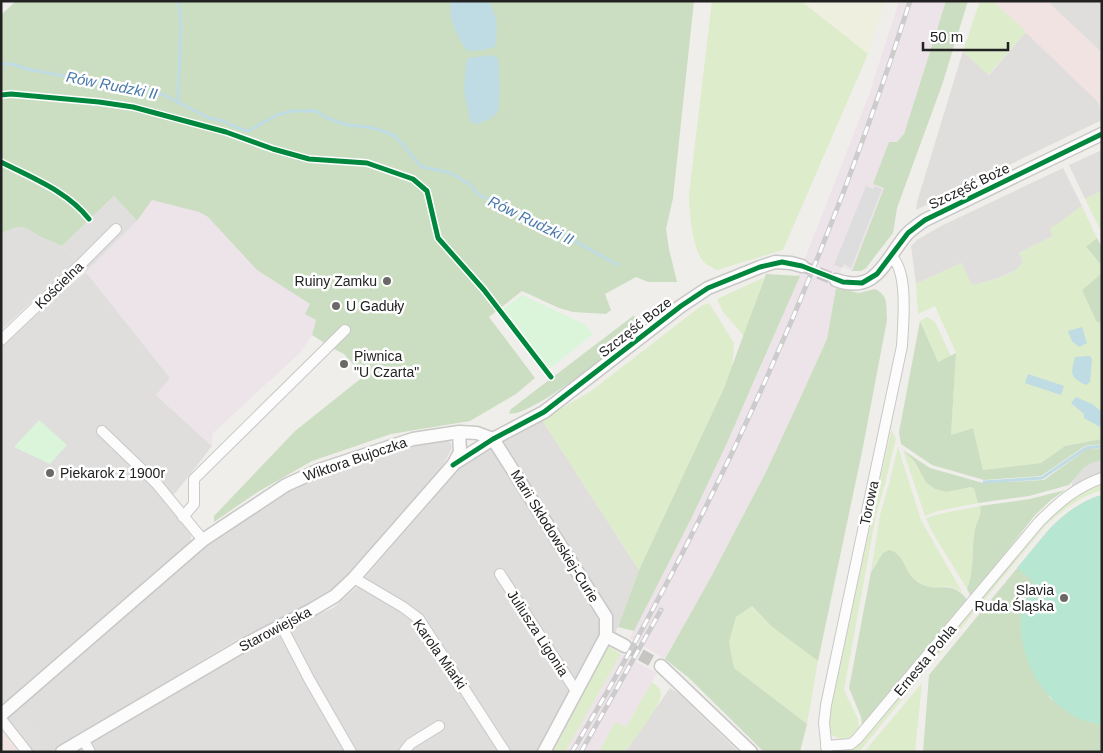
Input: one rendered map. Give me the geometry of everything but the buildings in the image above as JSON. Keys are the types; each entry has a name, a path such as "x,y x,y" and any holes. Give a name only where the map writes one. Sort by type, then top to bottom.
{"street":[{"name":"Szczęść Boże","path":"836,280 850,284 862,284 877,274 908,233 925,220 1102,134"},
{"name":"Kościelna","path":"1,340 116,229"},
{"name":"Torowa","path":"827,749 824,723 826,705 902,346 901,277 898,264 892,256"},
{"name":"Szczęść Boze","path":"493,439 544,412 681,306 708,288 775,262 802,266"},
{"path":"183,516 194,504 194,480 345,330"},
{"path":"102,430 147,474 203,540"},
{"name":"Wiktora Bujoczka","path":"1,717 203,540 286,485 319,470 414,439 459,432 477,433 493,439"},
{"name":"Starowiejska","path":"453,465 461,448 459,432"},
{"name":"Starowiejska","path":"62,752 244,645 335,596 354,578 453,465 493,439"},
{"name":"Marii Skłodowskiej-Curie","path":"493,439 606,617 606,636"},
{"name":"Ernesta Pohla","path":"827,749 851,744 857,739 1039,522 1073,492 1102,478"},
{"name":"Juliusza Ligonia","path":"500,574 576,691"},
{"name":"Karola Miarki","path":"354,578 403,607 419,619 505,752"},
{"path":"281,626 351,752"},
{"path":"544,752 606,636 625,646"},
{"path":"661,666 751,752"},
{"path":"1,717 27,752"},
{"path":"404,752 410,744 439,726"},
{"path":"83,739 90,752"}],"shaded area":[{"path":"899,1 946,1 904,134 897,142 889,143 874,184 884,188 852,271 842,267 836,288 827,339 798,403 766,472 711,577 665,659 630,638 692,517 756,378 869,95"},
{"path":"993,1 1047,1 1102,53 1102,111 1097,101"},
{"path":"1047,1 1102,1 1102,53"},
{"path":"1026,32 1097,101 1102,111 1102,120 916,210 963,51 989,75"},
{"path":"1102,150 1102,191 1085,199 1069,165"},
{"path":"1063,168 1082,206 1051,229 1053,236 1019,253 1023,261 1020,268 999,278 972,286 961,263 916,284 911,246 917,240 941,226"},
{"path":"114,196 137,221 86,272 62,246"},
{"path":"152,200 199,212 208,217 257,270 310,304 316,320 312,335 300,353 212,434 212,446 156,395 170,378 86,272 137,221"},
{"path":"17,227 26,228 62,246 76,261 1,330 1,233"},
{"path":"86,272 171,379 156,395 212,446 177,491 165,502 191,534 191,544 1,709 1,347 55,297"},
{"path":"542,420 639,570 618,627 553,752 76,752 266,639 333,608 357,587 465,462"},
{"path":"446,439 451,443 452,448 444,464 359,566 332,591 317,601 236,640 51,752 33,752 10,723 8,718 12,712 209,543 284,491 315,475 420,442"},
{"path":"1102,460 1102,478 1072,489 1072,483 1082,469 1089,464"},
{"path":"621,654 657,673 626,728 615,722 599,752 565,752"},
{"path":"670,688 678,693 739,752 625,752"},
{"path":"21,718 44,747 38,752 34,752 13,725"},
{"path":"1,730 19,752 1,752"}],"green space":[{"path":"16,1 694,1 673,198 666,229 677,282 648,282 636,277 605,294 611,310 606,314 573,312 559,308 522,291 489,317 535,378 516,394 470,421 391,434 312,461 256,493 214,522 214,516 295,431 364,376 344,354 312,335 316,320 305,314 310,304 257,270 208,217 199,212 152,200 137,221 114,196 62,246 26,228 17,227 1,233 1,15"},
{"path":"712,1 801,1 868,54 783,250 717,270 706,264 697,251 692,231 689,194"},
{"path":"801,1 885,1 868,54"},
{"path":"946,1 968,1 942,85 897,208 893,233 866,268 861,271 852,271 884,188 873,184 889,142 897,142 904,134"},
{"path":"980,1 993,1 1026,32 988,75 963,51"},
{"path":"1102,191 1102,233 1085,199"},
{"path":"1082,206 1097,238 1086,248 1102,266 1102,273 1082,290 1096,321 1102,324 1102,439 1065,446 1041,463 983,470 973,428 951,435 956,353 935,306 918,314 916,284 961,263 972,285 1008,275 1023,261 1019,253 1053,236 1050,229"},
{"path":"1097,238 1102,248 1102,266 1086,247"},
{"path":"1102,273 1102,324 1096,321 1082,290"},
{"path":"766,274 800,276 726,445 634,631 618,627 639,570 724,388"},
{"path":"763,278 744,336 723,312 717,299"},
{"path":"836,288 859,293 875,289 885,298 887,320 863,447 818,661 771,626 752,606 736,617 729,642 734,668 807,724 800,752 764,752 689,678 665,659 711,577 766,472 798,403 827,339"},
{"path":"522,295 584,324 593,334 548,370 502,310"},
{"path":"709,303 734,343 732,368 639,570 542,420 591,391 701,306"},
{"path":"633,316 641,318 646,325 599,362 555,393 519,412 509,413 511,409"},
{"path":"927,317 935,322 951,356 938,362 920,321"},
{"path":"920,321 938,362 956,353 951,435 973,428 983,470 1041,463 1065,446 1102,439 1102,444 1085,446 1041,476 984,480 932,465 901,444 899,432"},
{"path":"39,420 67,445 50,464 14,447"},
{"path":"891,430 896,438 876,515 844,690 858,719 859,729 850,737 843,739 831,734 829,717"},
{"path":"898,447 921,520 962,592 947,586 932,588 925,586 912,578 898,555 892,551 876,562 871,572 880,515"},
{"path":"1102,448 1102,460 1086,466 1069,485 1029,496 978,503 974,489 971,487 947,492 935,489 926,482 914,461 903,450 930,468 983,483 1044,480 1087,449"},
{"path":"903,450 914,461 918,470 947,492 971,487 974,489 978,503 938,511 925,516"},
{"path":"1102,483 1102,490 1072,504 1046,525 859,752 843,752 856,747 866,737 1042,523 1077,493"},
{"path":"1065,490 1035,515 971,597 967,589 971,574 975,529 980,515 980,506 1030,499"},
{"path":"1102,495 1049,697 1076,717 1102,725 1102,752 923,752 929,675 1051,527 1087,500"},
{"name":"Slavia Ruda Śląska","path":"1102,495 1102,725 1079,718 1063,709 1052,699 1034,675 1028,662 1021,633 1021,618 1024,604 1033,581 1017,568 1065,515 1088,500"},
{"path":"980,506 980,515 975,529 971,574 967,589 931,530 926,518"},
{"path":"889,550 901,558 914,579 929,587 955,589 968,601 862,727 861,717 849,688 871,572 883,553"},
{"path":"751,606 771,626 818,661 807,724 734,668 729,642 736,617"},
{"path":"608,646 621,654 565,752 553,752"},
{"path":"652,682 660,690 660,700 652,715 625,752 599,752 615,722 626,727"},
{"path":"922,683 915,752 864,752"}],"water":[{"path":"451,1 489,1 496,23 495,47 468,51 454,28 450,8"},
{"path":"491,55 498,58 499,62 498,111 492,117 478,124 470,122 464,90 466,61 469,58"},
{"path":"1082,327 1087,343 1079,347 1072,341 1068,331"},
{"path":"1090,356 1092,359 1090,382 1086,385 1074,377 1072,371 1075,357"},
{"path":"1028,374 1064,386 1061,395 1025,383"},
{"path":"1076,397 1092,404 1102,412 1102,424 1100,427 1084,418 1084,414 1071,403"}],"pier":[{"path":"866,186 873,189 875,186 882,189 851,268 844,264 842,268 834,265"}],"waterway":[{"path":"178,103 181,26 179,1"},
{"name":"Rów Rudzki II","path":"1,64 12,64 27,69 164,95 209,118 223,121 248,131 277,115 292,111 316,111 327,118 347,125 383,131 395,136 422,167 451,173 471,185 477,194 540,222 618,265"},
{"name":"Rów Rudzki II","path":"984,482 1042,478 1086,448 1102,446"}],"tunnel":[{"path":"802,266 836,280"},
{"path":"625,646 661,666"}],"railway":[{"path":"572,752 624,663 673,572 763,386 804,292 842,196 910,1"},
{"path":"581,752 661,610"}],"cycle path":[{"path":"1,95 11,94 133,107 226,132 273,149 309,159 367,163 413,179 427,191 438,238 484,290 551,377"},
{"path":"453,465 493,439 544,412 681,306 708,288 760,267 782,262 802,266 843,282 862,283 877,274 908,233 925,220 1102,134"},
{"path":"1,162 60,193 89,219"}],"place":[{"name":"Ruiny Zamku","path":"387,281"},
{"name":"U Gaduły","path":"336,306"},
{"name":"Piwnica \"U Czarta\"","path":"344,364"},
{"name":"Piekarok z 1900r","path":"50,473"},
{"name":"Slavia Ruda Śląska","path":"1064,598"}]}
